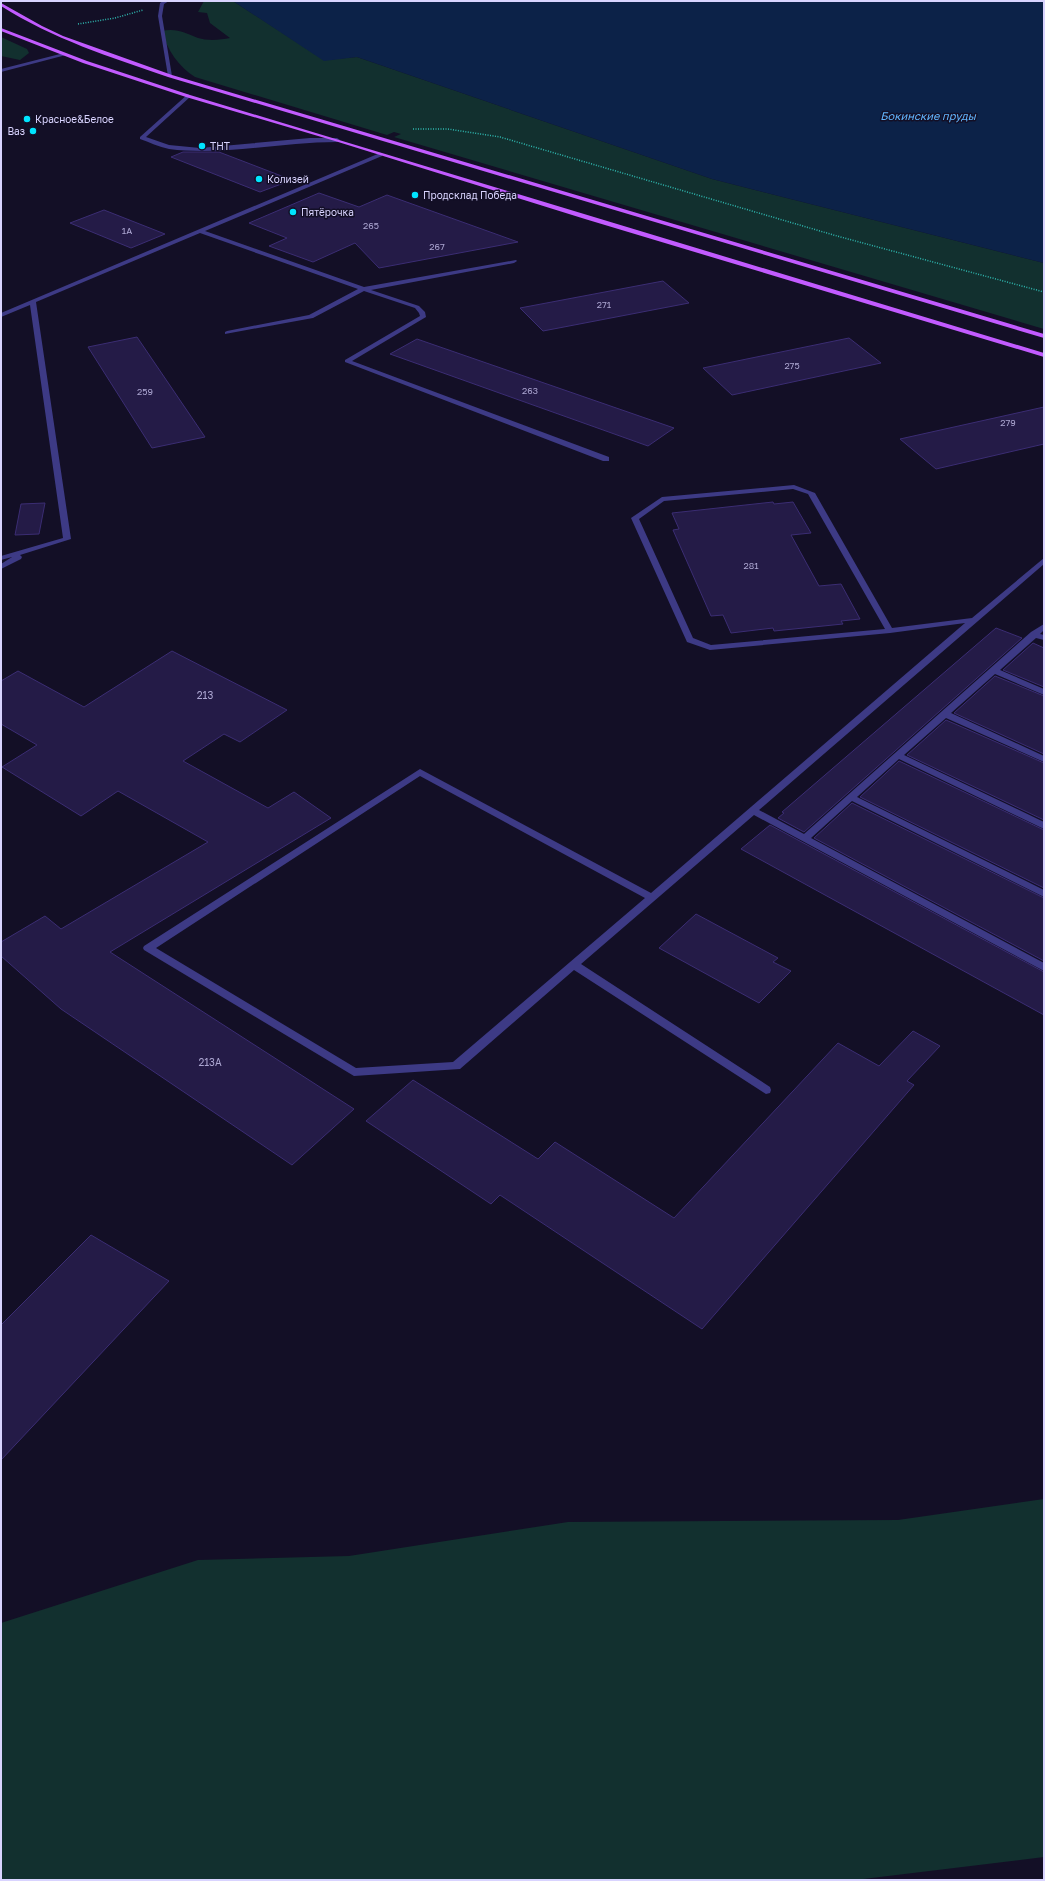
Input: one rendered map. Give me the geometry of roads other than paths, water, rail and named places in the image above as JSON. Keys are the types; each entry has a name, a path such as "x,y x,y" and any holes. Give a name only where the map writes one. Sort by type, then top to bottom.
{"main road":[{"path":"1,4 47,32 85,47 170,76 1044,336"},
{"path":"1,29 64,54 188,96 338,140 1044,356"}],"lane":[{"path":"165,2 160,16 170,76"},
{"path":"1,71 64,54"},
{"path":"188,96 142,138 168,147 200,150 310,140 338,140"},
{"path":"1,315 380,154"},
{"path":"199,231 417,307 422,312 423,318 347,361 606,459"},
{"path":"227,333 311,317 363,289 514,261"},
{"path":"1,558 66,539 33,301"},
{"path":"890,631 811,493 794,487 662,500 635,518 690,640 710,648 890,631 973,620"},
{"path":"1,567 31,550"},
{"path":"651,897 420,772 148,948 354,1072 456,1066 1044,560"},
{"path":"804,838 1044,626"},
{"path":"1034,634 1044,638"},
{"path":"994,670 1044,692"},
{"path":"945,714 1044,759"},
{"path":"898,755 1044,826"},
{"path":"851,797 1044,894"},
{"path":"752,810 1044,967"},
{"path":"573,964 766,1090"}],"water":[{"name":"Бокинские пруды","path":"233,1 1044,1 1044,263 712,179 357,57 324,61"}],"place":[{"name":"Красное&Белое","path":"27,119"},
{"name":"Ваз","path":"33,131"},
{"name":"ТНТ","path":"202,146"},
{"name":"Колизей","path":"259,179"},
{"name":"Продсклад Победа","path":"415,195"},
{"name":"Пятёрочка","path":"293,212"}]}
